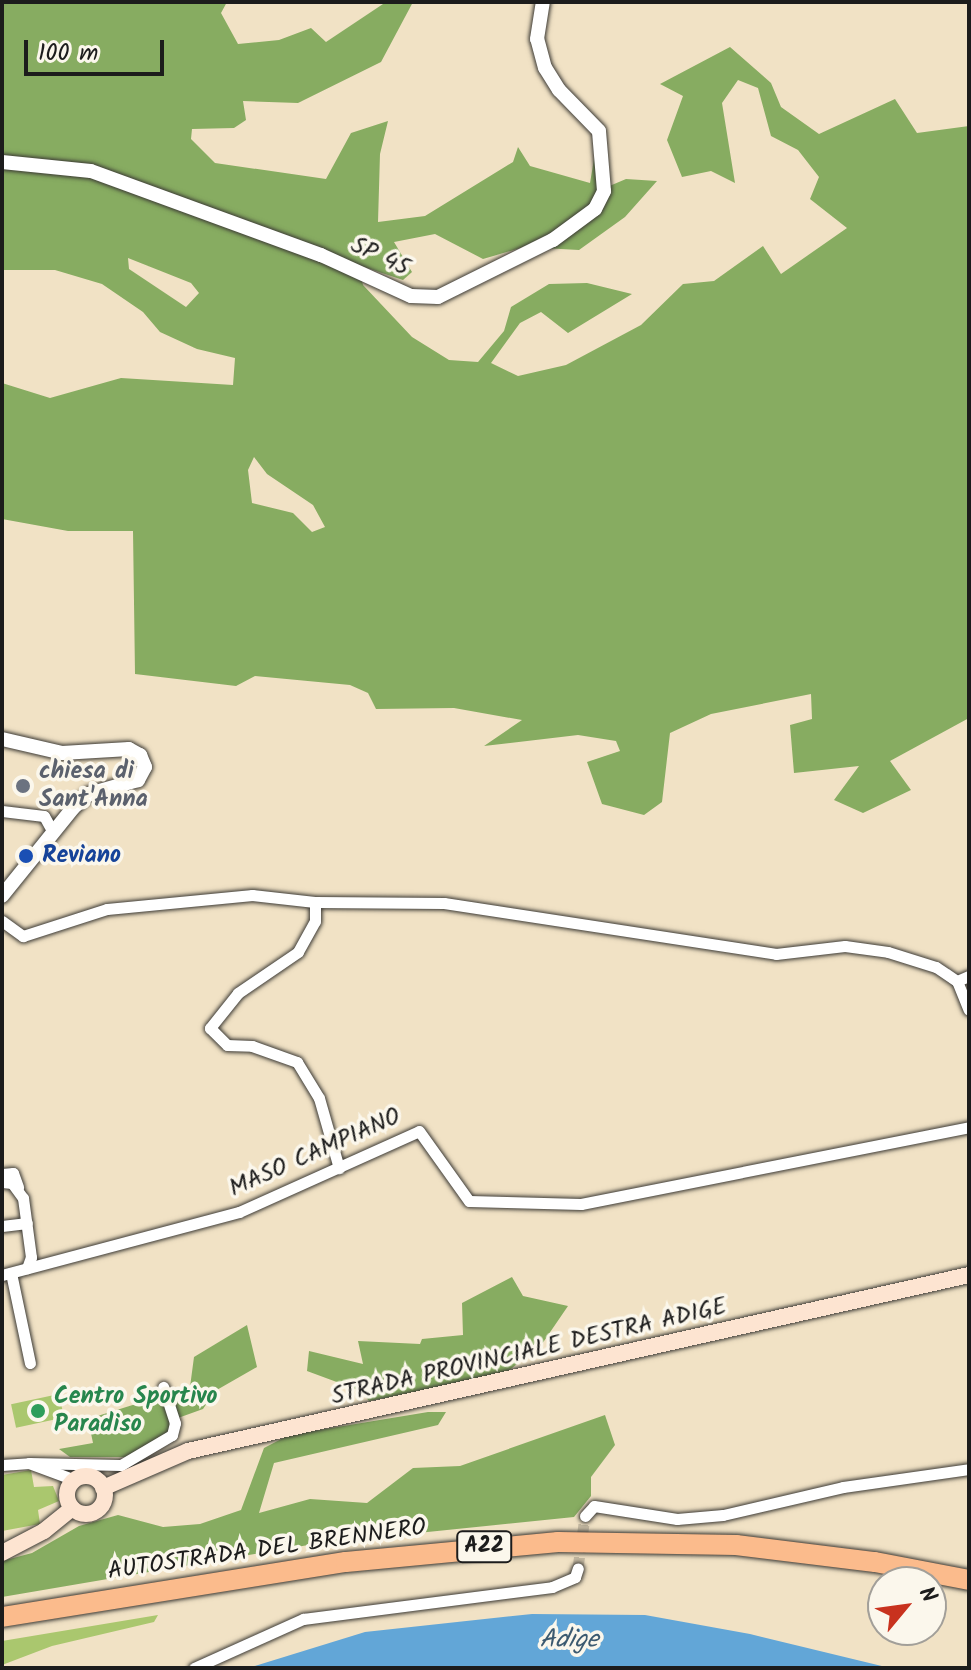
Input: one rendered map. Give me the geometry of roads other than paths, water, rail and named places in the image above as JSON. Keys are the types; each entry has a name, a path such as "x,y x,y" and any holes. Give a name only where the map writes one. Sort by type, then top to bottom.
{"highway":[{"name":"AUTOSTRADA DEL BRENNERO","path":"2,1617 346,1562 558,1542 749,1547 875,1562 969,1580"},
{"name":"AUTOSTRADA DEL BRENNERO","path":"2,1630 337,1575 573,1553 772,1561 867,1575"},
{"path":"947,1587 969,1592"}],"main road":[{"name":"STRADA PROVINCIALE DESTRA ADIGE","path":"103,1488 188,1451 969,1275"},
{"path":"91,1477 103,1488 99,1509 85,1514 72,1508 67,1498 75,1480 91,1477"},
{"path":"2,1553 44,1531 72,1508"}],"street":[{"name":"SP 45","path":"2,162 91,171 307,249 411,296 438,297 553,240 595,209 604,191 599,131 559,90 545,68 537,39 543,2"},
{"path":"2,739 62,753 129,749 143,761 145,772 138,780 89,794 53,832 2,896"},
{"path":"2,811 44,816 53,832"},
{"path":"2,921 23,936 107,909 252,895 315,902 444,903 776,954 845,946 924,963 963,978 969,1010"},
{"path":"315,902 315,921 298,952 238,993 210,1028 227,1045 252,1046 297,1062 319,1098 339,1168"},
{"name":"MASO CAMPIANO","path":"7,1274 239,1212 419,1131 469,1201 581,1204 969,1127"},
{"path":"2,1174 13,1173 18,1188 31,1257 27,1268"},
{"path":"2,1182 18,1188"},
{"path":"2,1226 27,1223"},
{"path":"7,1274 30,1363"},
{"path":"2,1465 121,1465 172,1435 175,1423 163,1387"},
{"path":"29,1463 75,1480"},
{"path":"585,1516 594,1506 677,1519 723,1515 843,1487 969,1469"},
{"path":"194,1668 303,1619 552,1587 575,1577 578,1568"}],"water":[{"name":"Adige","path":"532,1614 645,1615 750,1634 890,1668 248,1668 365,1632"}],"tunnel":[{"path":"578,1568 585,1516"}],"place":[{"name":"chiesa di Sant'Anna","path":"23,786"},
{"name":"Reviano","path":"26,856"},
{"name":"Centro Sportivo Paradiso","path":"38,1411"}]}
